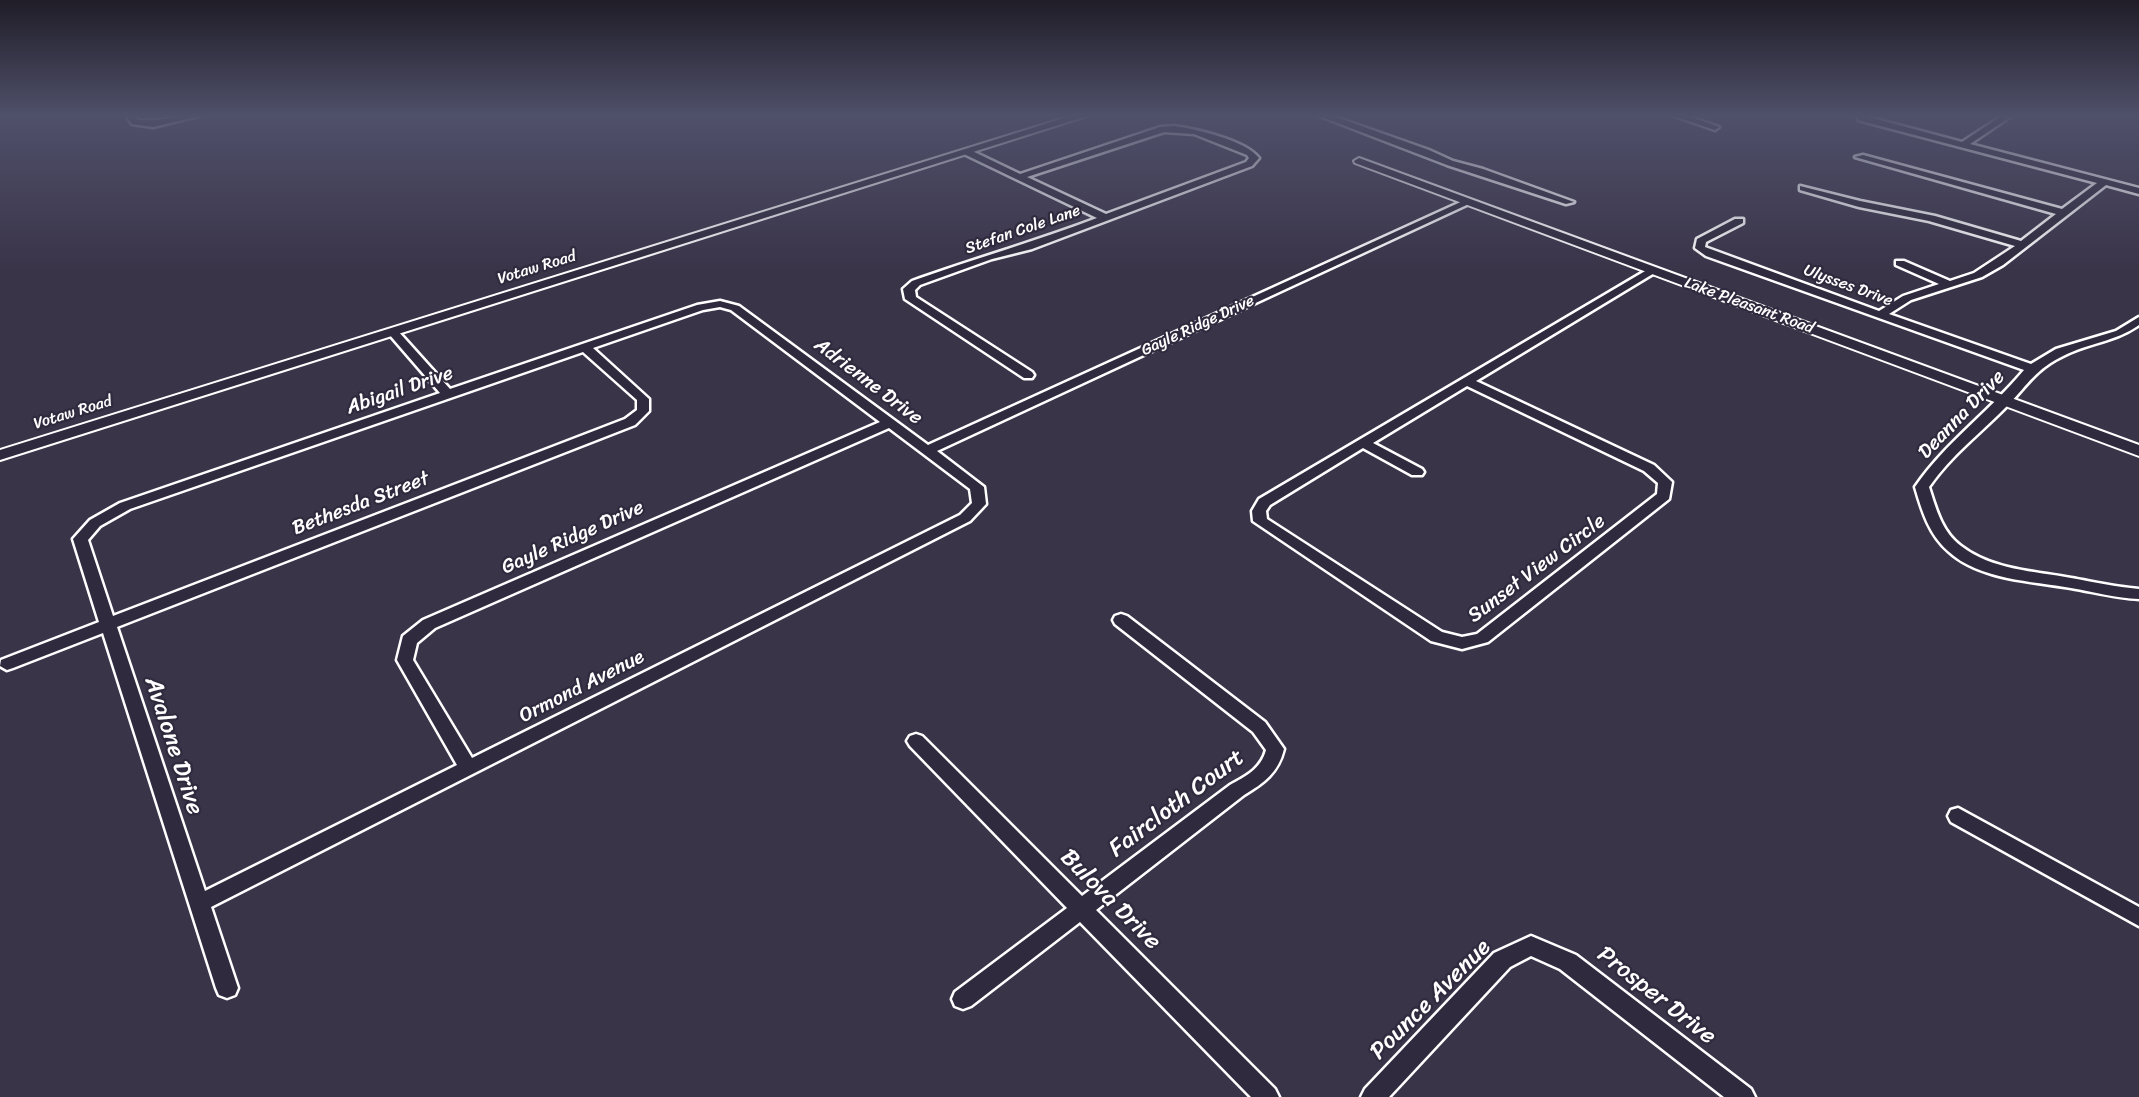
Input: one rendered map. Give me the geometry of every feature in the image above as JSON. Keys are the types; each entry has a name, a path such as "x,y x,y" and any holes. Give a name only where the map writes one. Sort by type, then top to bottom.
{"street":[{"name":"Votaw Road","path":"0,455 923,166"},
{"path":"997,166 1103,217"},
{"name":"Stefan Cole Lane","path":"1019,177 1051,166"},
{"name":"Stefan Cole Lane","path":"1028,375 911,299 909,289 916,283 988,257 1028,247 1243,166"},
{"name":"Lake Pleasant Road","path":"1373,166 2139,451"},
{"path":"1462,166 1569,202"},
{"path":"1893,166 2064,213"},
{"path":"2044,166 2139,191"},
{"path":"1880,315 1907,297 1978,275 2023,245 2104,182"},
{"path":"1803,188 1859,204 1931,218 2023,245"},
{"name":"Gayle Ridge Drive","path":"928,450 1468,202"},
{"name":"Ulysses Drive","path":"1739,221 1701,241 1700,248 1710,254 2032,369"},
{"path":"1900,262 1948,284"},
{"name":"Sunset View Circle","path":"1466,381 1649,468 1665,482 1664,496 1482,638 1462,643 1437,637 1260,521 1258,511 1264,502 1466,381 1652,270"},
{"name":"Adrienne Drive","path":"720,304 735,308 928,450 977,488 979,504"},
{"name":"Abigail Drive","path":"95,523 125,506 701,307 720,304"},
{"name":"Deanna Drive","path":"2139,321 2120,333 2060,352 2032,369 2005,401 1935,468 1922,487 1926,506 1938,532 1958,553 1991,568 2139,594"},
{"path":"393,332 448,395"},
{"name":"Bethesda Street","path":"7,664 630,422 644,411 643,399 585,347"},
{"name":"Gayle Ridge Drive","path":"468,768 405,660 409,640 429,624 891,422"},
{"path":"1363,443 1417,472"},
{"name":"Ormond Avenue","path":"200,903 965,518 979,504"},
{"name":"Avalone Drive","path":"95,523 80,540 227,988"},
{"name":"Faircloth Court","path":"1082,908 1237,790 1260,776 1272,763 1275,749 1258,727 1121,620"},
{"name":"Bulova Drive","path":"916,741 1267,1097"},
{"path":"1958,816 2139,917"},
{"path":"963,999 1082,908"},
{"name":"Pounce Avenue","path":"1373,1097 1502,960 1531,946"},
{"name":"Prosper Drive","path":"1531,946 1568,962 1743,1097"}]}
